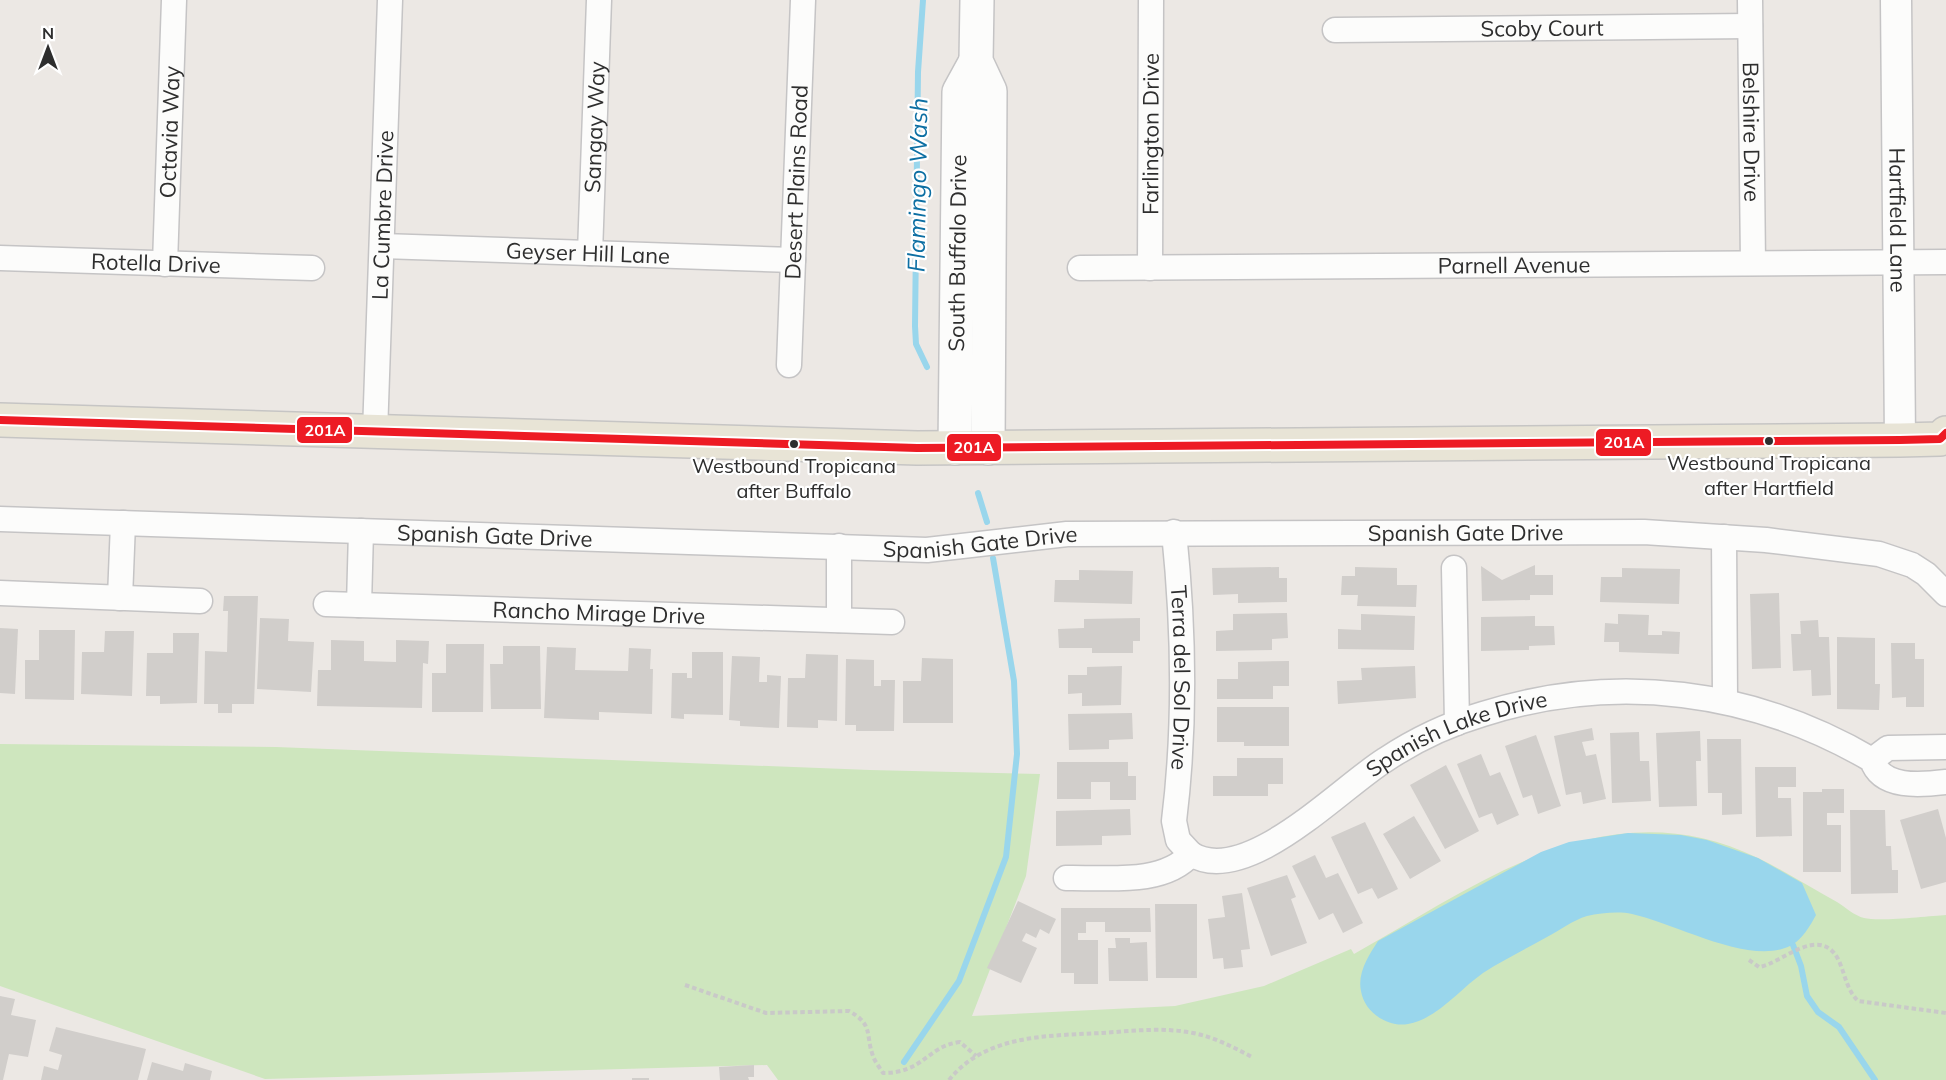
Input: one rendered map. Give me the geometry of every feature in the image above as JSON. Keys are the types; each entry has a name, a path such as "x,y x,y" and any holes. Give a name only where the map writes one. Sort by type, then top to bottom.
{"main road":[{"name":"South Buffalo Drive","path":"977,0 976,61 990,91 988,448"},
{"name":"South Buffalo Drive","path":"955,448 959,92 976,61"},
{"path":"0,420 375,433 955,448 1944,439"}],"street":[{"name":"Octavia Way","path":"165,264 174,0"},
{"name":"La Cumbre Drive","path":"375,433 390,0"},
{"name":"Sangay Way","path":"590,253 599,0"},
{"name":"Desert Plains Road","path":"789,364 803,0"},
{"name":"Farlington Drive","path":"1150,268 1151,0"},
{"name":"Belshire Drive","path":"1750,0 1753,263"},
{"name":"Hartfield Lane","path":"1896,0 1900,440"},
{"name":"Scoby Court","path":"1335,30 1750,26"},
{"name":"Geyser Hill Lane","path":"382,246 793,260"},
{"name":"Rotella Drive","path":"0,258 312,268"},
{"name":"Parnell Avenue","path":"1080,268 1946,262"},
{"name":"Spanish Gate Drive","path":"0,519 927,550 1067,534 1580,531 1724,537 1852,550 1896,558 1926,574 1946,594"},
{"path":"120,598 123,523"},
{"path":"359,605 361,531"},
{"name":"Terra del Sol Drive","path":"1174,532 1183,638 1184,691 1174,821 1178,840 1191,854"},
{"path":"1724,537 1725,700"},
{"path":"839,546 839,620"},
{"path":"1454,568 1457,723"},
{"path":"0,593 200,601"},
{"name":"Rancho Mirage Drive","path":"326,604 892,622"},
{"name":"Spanish Lake Drive","path":"1191,854 1199,859 1217,863 1282,837 1376,765 1416,741 1457,723 1515,704 1585,692 1655,691 1725,700 1793,720 1872,760 1880,774 1896,782 1946,782"},
{"path":"1872,760 1888,748 1946,747"},
{"path":"1066,878 1163,874 1183,863 1191,854"}],"path":[{"path":"1749,960 1759,967 1769,966 1801,947 1817,945 1829,949 1838,958 1852,994 1858,1001 1946,1013"},
{"path":"685,985 766,1013 849,1011 860,1017 869,1029 873,1056 883,1073 898,1073 915,1067 945,1044 960,1042 976,1056"},
{"path":"949,1080 976,1056 1008,1043 1037,1036 1148,1030 1193,1033 1220,1042 1252,1057"}],"green space":[{"path":"0,744 276,747 870,770 1040,774 1026,876 972,1016 1175,1006 1264,986 1351,949 1354,954 1498,873 1547,852 1597,838 1649,832 1702,838 1758,858 1861,917 1881,919 1946,915 1946,1080 778,1080 767,1065 265,1079 0,986"}],"water":[{"path":"1628,833 1681,835 1707,840 1758,858 1802,883 1816,915 1798,940 1790,946 1773,951 1754,951 1733,947 1632,914 1610,913 1587,916 1491,968 1448,1003 1419,1021 1400,1025 1385,1021 1367,1006 1361,991 1361,978 1365,964 1378,941 1541,852 1569,842"}],"building":[{"path":"1535,565 1535,575 1553,575 1553,595 1530,595 1530,600 1482,601 1481,566 1502,580"},
{"path":"1279,567 1279,578 1287,578 1287,602 1238,603 1238,594 1213,595 1212,568"},
{"path":"1355,567 1397,568 1397,585 1417,585 1416,607 1357,606 1358,595 1341,595 1342,576 1355,576"},
{"path":"1622,568 1680,569 1679,604 1600,602 1601,577 1622,577"},
{"path":"1079,570 1133,571 1132,604 1054,602 1055,580 1079,580"},
{"path":"1779,593 1781,668 1752,669 1750,594"},
{"path":"224,596 258,596 254,704 232,704 232,713 218,713 218,704 204,704 205,651 227,652 228,611 223,611"},
{"path":"1287,613 1288,638 1272,639 1272,650 1216,651 1216,631 1233,630 1233,614"},
{"path":"1361,614 1415,616 1414,650 1338,649 1338,629 1361,630"},
{"path":"1618,614 1649,615 1648,635 1662,635 1662,631 1680,632 1679,654 1619,652 1619,642 1604,642 1605,623 1618,624"},
{"path":"1535,616 1535,626 1554,626 1555,645 1529,646 1529,650 1481,651 1481,617"},
{"path":"260,618 289,619 288,641 314,642 311,692 257,689"},
{"path":"1140,618 1140,641 1133,641 1133,653 1092,653 1092,648 1059,648 1058,629 1084,628 1084,619"},
{"path":"1818,620 1819,637 1829,637 1831,695 1812,696 1811,670 1793,671 1791,634 1801,634 1800,621"},
{"path":"0,628 18,629 15,694 0,693"},
{"path":"39,630 75,630 74,700 25,699 25,660 39,660"},
{"path":"105,631 134,631 132,696 81,694 82,652 104,652"},
{"path":"173,633 199,633 197,703 160,704 160,696 146,696 147,653 173,653"},
{"path":"1837,637 1875,638 1875,684 1880,684 1879,710 1837,709"},
{"path":"331,640 364,641 364,661 396,662 396,640 429,641 428,664 423,663 422,708 317,706 318,670 331,670"},
{"path":"1891,643 1915,643 1915,659 1924,659 1924,707 1906,707 1906,697 1892,698"},
{"path":"446,644 484,644 483,712 432,712 432,673 446,673"},
{"path":"503,646 540,646 541,709 491,709 490,664 503,664"},
{"path":"547,647 576,648 575,670 628,671 629,648 651,649 652,714 599,712 599,720 544,718"},
{"path":"692,652 723,652 723,715 684,714 684,719 671,718 672,673 687,673 687,678 692,678"},
{"path":"806,654 838,655 837,721 818,720 818,728 787,727 788,678 805,678"},
{"path":"732,656 760,657 759,682 767,682 767,675 781,676 779,728 740,726 740,721 729,720"},
{"path":"922,658 953,659 953,723 903,723 903,681 921,681"},
{"path":"846,659 874,660 874,686 881,686 881,680 895,680 894,731 856,731 856,725 845,725"},
{"path":"1289,661 1289,686 1273,686 1273,699 1217,699 1217,679 1238,679 1238,662"},
{"path":"1122,666 1121,705 1082,706 1082,693 1068,694 1068,675 1087,675 1087,667"},
{"path":"1415,666 1416,698 1338,704 1337,681 1362,680 1361,668"},
{"path":"1217,707 1289,707 1289,746 1244,746 1244,742 1217,742"},
{"path":"1132,713 1133,739 1109,740 1109,749 1069,750 1068,714"},
{"path":"1592,728 1594,740 1582,742 1586,756 1596,754 1606,799 1583,804 1581,792 1566,795 1554,736"},
{"path":"1700,731 1701,761 1696,761 1697,806 1659,807 1656,733"},
{"path":"1639,732 1640,761 1649,761 1651,801 1612,803 1610,733"},
{"path":"1536,735 1561,806 1538,814 1532,795 1523,798 1505,746"},
{"path":"1707,739 1741,739 1742,814 1722,815 1722,793 1708,793"},
{"path":"1481,754 1490,776 1500,772 1519,815 1497,825 1492,813 1479,818 1457,764"},
{"path":"1237,758 1283,758 1283,784 1268,784 1268,796 1213,796 1213,776 1237,776"},
{"path":"1057,762 1128,762 1128,776 1136,776 1136,800 1110,800 1110,782 1091,782 1091,799 1057,799"},
{"path":"1446,765 1479,831 1445,849 1410,785"},
{"path":"1755,767 1796,767 1796,787 1778,787 1778,798 1791,798 1792,836 1756,837"},
{"path":"1822,789 1844,789 1844,813 1827,813 1827,825 1841,825 1841,872 1803,872 1803,792 1822,792"},
{"path":"1130,809 1131,835 1102,836 1102,845 1056,846 1056,811"},
{"path":"1938,809 1946,838 1946,882 1921,889 1900,820"},
{"path":"1850,810 1885,810 1886,846 1891,846 1892,870 1898,870 1898,893 1851,894"},
{"path":"1414,816 1441,861 1410,879 1383,834"},
{"path":"1365,822 1398,889 1378,899 1372,888 1358,894 1331,837"},
{"path":"1315,855 1326,878 1338,873 1363,923 1343,933 1333,913 1319,920 1292,866"},
{"path":"1287,875 1296,897 1291,899 1307,943 1271,956 1247,888"},
{"path":"1242,893 1250,949 1241,950 1243,967 1224,969 1223,958 1213,959 1208,919 1225,917 1222,896"},
{"path":"1018,901 1056,919 1049,934 1040,929 1036,938 1026,933 1022,941 1037,948 1021,983 987,968"},
{"path":"1155,904 1197,904 1197,978 1156,978"},
{"path":"1061,908 1150,908 1151,932 1105,932 1105,922 1086,922 1086,933 1078,933 1078,940 1098,940 1098,984 1074,984 1074,973 1061,973"},
{"path":"1115,938 1130,938 1130,943 1147,942 1148,981 1109,981 1108,948 1116,948"},
{"path":"0,996 15,999 11,1015 36,1020 28,1057 9,1054 3,1080 0,1080"},
{"path":"56,1027 146,1049 138,1080 41,1080 44,1066 58,1070 62,1055 49,1051"},
{"path":"152,1062 183,1071 185,1063 212,1071 210,1080 147,1080"},
{"path":"754,1065 754,1077 748,1077 749,1080 720,1080 719,1067"},
{"path":"632,1078 649,1078 649,1080 632,1080"}],"waterway":[{"name":"Flamingo Wash","path":"923,0 918,72 915,326 916,344 927,367"},
{"name":"Flamingo Wash","path":"978,493 987,522"},
{"name":"Flamingo Wash","path":"904,1062 959,981 1006,857 1017,754 1014,681 993,558"},
{"path":"1793,945 1801,966 1807,996 1818,1012 1839,1027 1875,1080"}],"transit line":[{"name":"201A","path":"0,420 917,448 1900,440 1940,439 1946,433"}],"place":[{"name":"Westbound Tropicana after Hartfield","path":"1769,441"},
{"name":"Westbound Tropicana after Buffalo","path":"794,444"}]}
